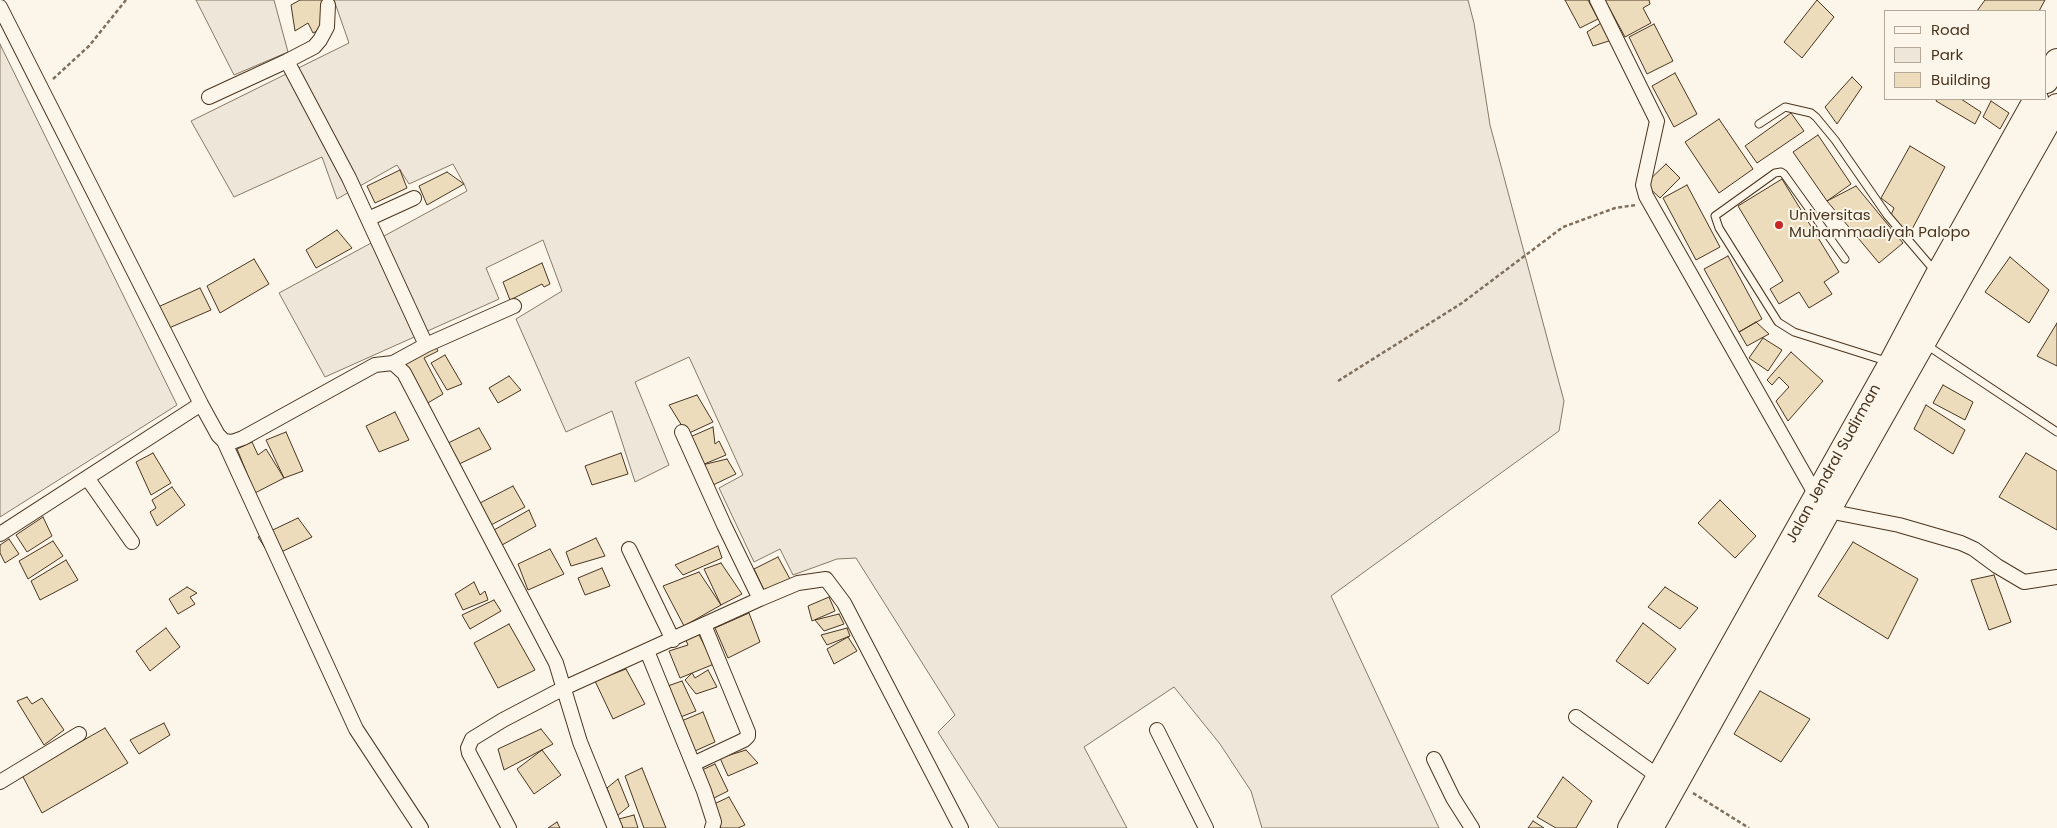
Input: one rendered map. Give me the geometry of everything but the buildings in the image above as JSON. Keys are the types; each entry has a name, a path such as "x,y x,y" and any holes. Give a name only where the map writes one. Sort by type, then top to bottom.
{"highway":[{"path":"2047,79 2057,61"},
{"name":"Jalan Jendral Sudirman","path":"1630,828 1668,780 1822,503 1891,362 2035,100"},
{"name":"Jalan Jendral Sudirman","path":"1822,503 1923,342 2057,106"},
{"name":"Jalan Jendral Sudirman","path":"1651,828 1668,780"}],"street":[{"path":"1597,0 1657,120 1643,185 1644,193 1822,503 1961,543 1974,549 1997,566 2024,582 2057,577"},
{"path":"209,97 314,47 323,37 327,27 328,5"},
{"path":"0,7 201,404 218,435 224,441 356,729 421,828"},
{"path":"287,61 368,219 426,345"},
{"path":"368,219 414,198"},
{"path":"224,441 232,442 243,438 375,365 393,364 426,345 514,306"},
{"path":"393,364 404,373 423,407 462,486 490,534 556,663 580,742 615,828"},
{"path":"0,534 88,479 201,404"},
{"path":"682,432 724,526 760,599"},
{"path":"88,479 132,542"},
{"path":"629,549 673,640"},
{"path":"509,828 472,761 468,748 469,743 503,720 564,688 798,583 826,579 844,602 961,828"},
{"path":"693,764 744,740 748,736 704,625"},
{"path":"648,651 714,822 712,828"},
{"path":"1576,717 1668,780"},
{"path":"1157,730 1206,828"},
{"path":"0,782 79,734"},
{"path":"1434,759 1453,798 1472,828"}],"lane":[{"path":"1759,124 1785,107 1810,113 1816,117 1835,140 1887,215 1938,274"},
{"path":"1844,259 1781,172 1775,173 1715,216 1719,228 1772,314 1786,328 1891,362"},
{"path":"1923,342 2057,432"}],"path":[{"path":"41,90 89,46 126,0"},
{"path":"1338,381 1462,303 1563,227 1615,208 1650,203"},
{"path":"1668,780 1749,828"}],"green space":[{"path":"196,0 274,0 288,52 234,75"},
{"path":"334,0 1468,0 1474,23 1490,125 1564,401 1559,431 1331,596 1439,828 1262,828 1251,791 1220,744 1174,687 1084,747 1127,828 999,828 938,732 955,715 856,558 837,559 793,575 780,549 754,562 719,488 743,475 689,357 635,382 669,465 635,482 612,411 566,432 516,319 562,291 543,240 486,268 499,299 325,377 279,293 467,191 464,184 453,164 409,184 397,165 337,199 322,157 234,197 191,121 349,43"},
{"path":"0,44 177,405 0,517"}],"place":[{"name":"Universitas Muhammadiyah Palopo","path":"1779,225"}]}
